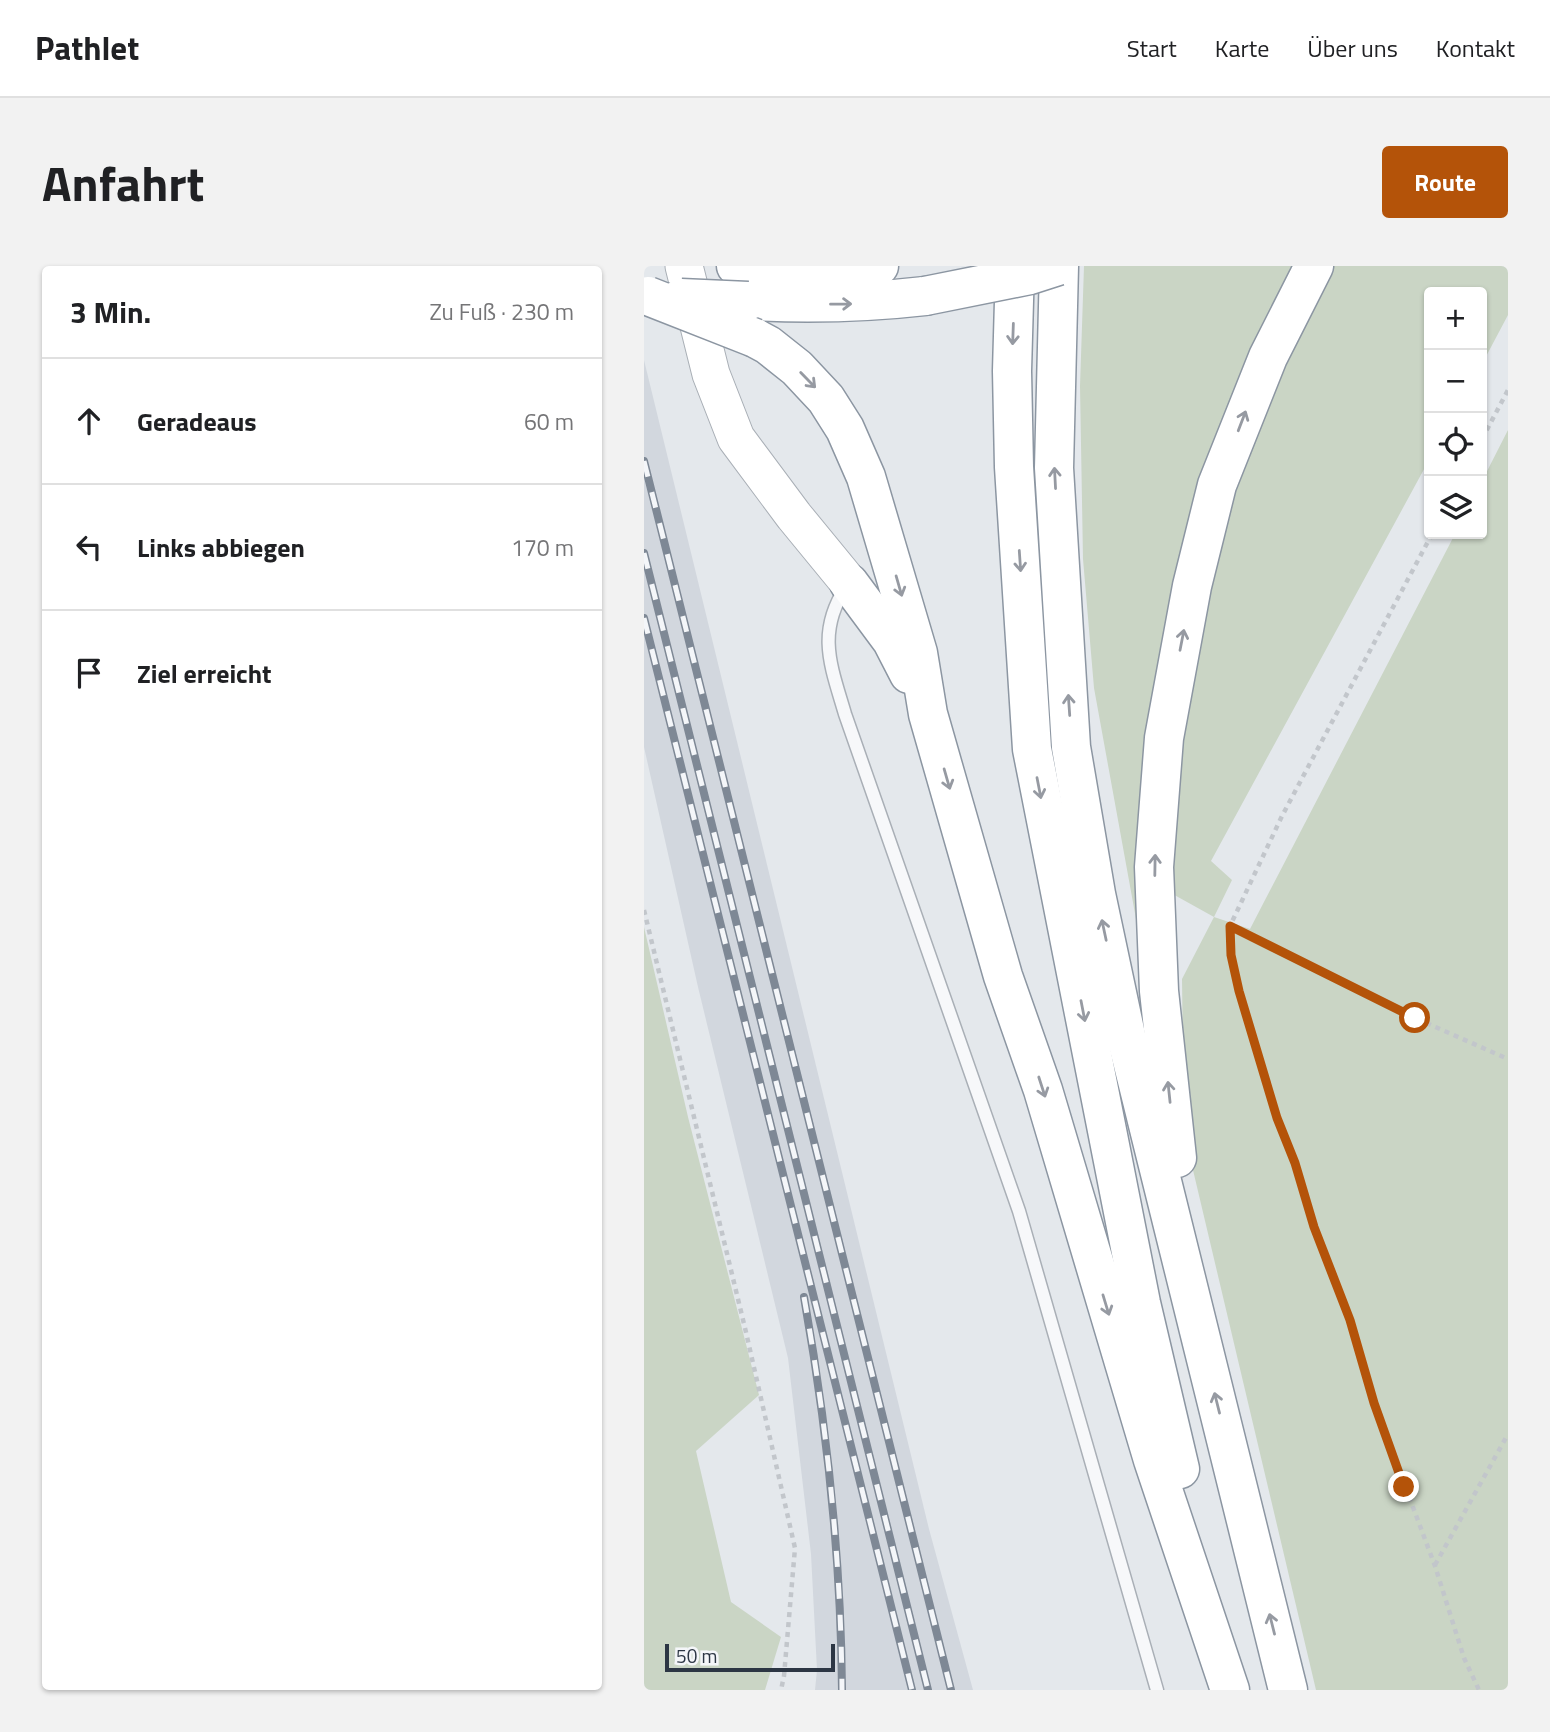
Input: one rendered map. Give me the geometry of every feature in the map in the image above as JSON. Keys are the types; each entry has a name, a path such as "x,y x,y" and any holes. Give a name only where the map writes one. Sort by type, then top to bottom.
{"highway":[{"path":"646,296 742,278 879,266"},
{"path":"1015,266 1012,371 1014,467 1032,749 1141,1303 1231,1690"},
{"path":"742,278 845,303 925,296 1030,275 1059,266 1054,468 1072,747 1096,894 1127,1040 1288,1690"},
{"path":"1193,1306 1158,992 1154,867 1164,738 1192,586 1217,485 1268,357 1314,266"},
{"path":"646,296 755,338 782,355 813,384 836,413 854,446 912,629 929,714 1003,976 1043,1090 1153,1460 1231,1690"},
{"path":"849,583 892,641 929,714"}],"main road":[{"path":"684,266 711,374 736,438 794,516 849,583"}],"lane":[{"path":"849,583 835,605 828,638 829,659 845,714 1019,1211 1157,1690"}],"path":[{"path":"1487,430 1507,394"},
{"path":"1429,539 1282,816 1230,926 1231,955 1277,1118 1295,1163 1332,1277 1350,1320 1374,1403 1435,1566 1465,1658 1479,1690"},
{"path":"644,910 795,1548 781,1690"},
{"path":"1230,926 1415,1018 1508,1059"},
{"path":"1435,1566 1508,1434"}],"shaded area":[{"path":"644,360 929,1529 973,1690 815,1690 817,1670 811,1554 788,1358 698,987 644,747"}],"green space":[{"path":"1084,266 1302,266 1232,418 1144,963 1094,688 1083,559 1080,386"},
{"path":"1329,266 1508,266 1508,315 1487,355 1487,287 1424,287 1424,469 1211,861 1232,880 1214,917 1169,892 1172,766 1205,585 1252,431"},
{"path":"1508,430 1508,1690 1316,1690 1184,1132 1182,979 1214,917 1250,929 1452,539 1487,539 1487,471"},
{"path":"644,927 688,1117 759,1395 696,1451 731,1602 781,1637 765,1690 644,1690"}],"railway":[{"path":"644,461 951,1690"},
{"path":"644,553 928,1690"},
{"path":"644,618 912,1690"},
{"path":"804,1297 820,1395 836,1542 842,1690"}],"route":[{"path":"1404,1487 1374,1403 1350,1320 1314,1227 1295,1163 1277,1118 1239,991 1231,955 1230,926 1415,1018"}]}
